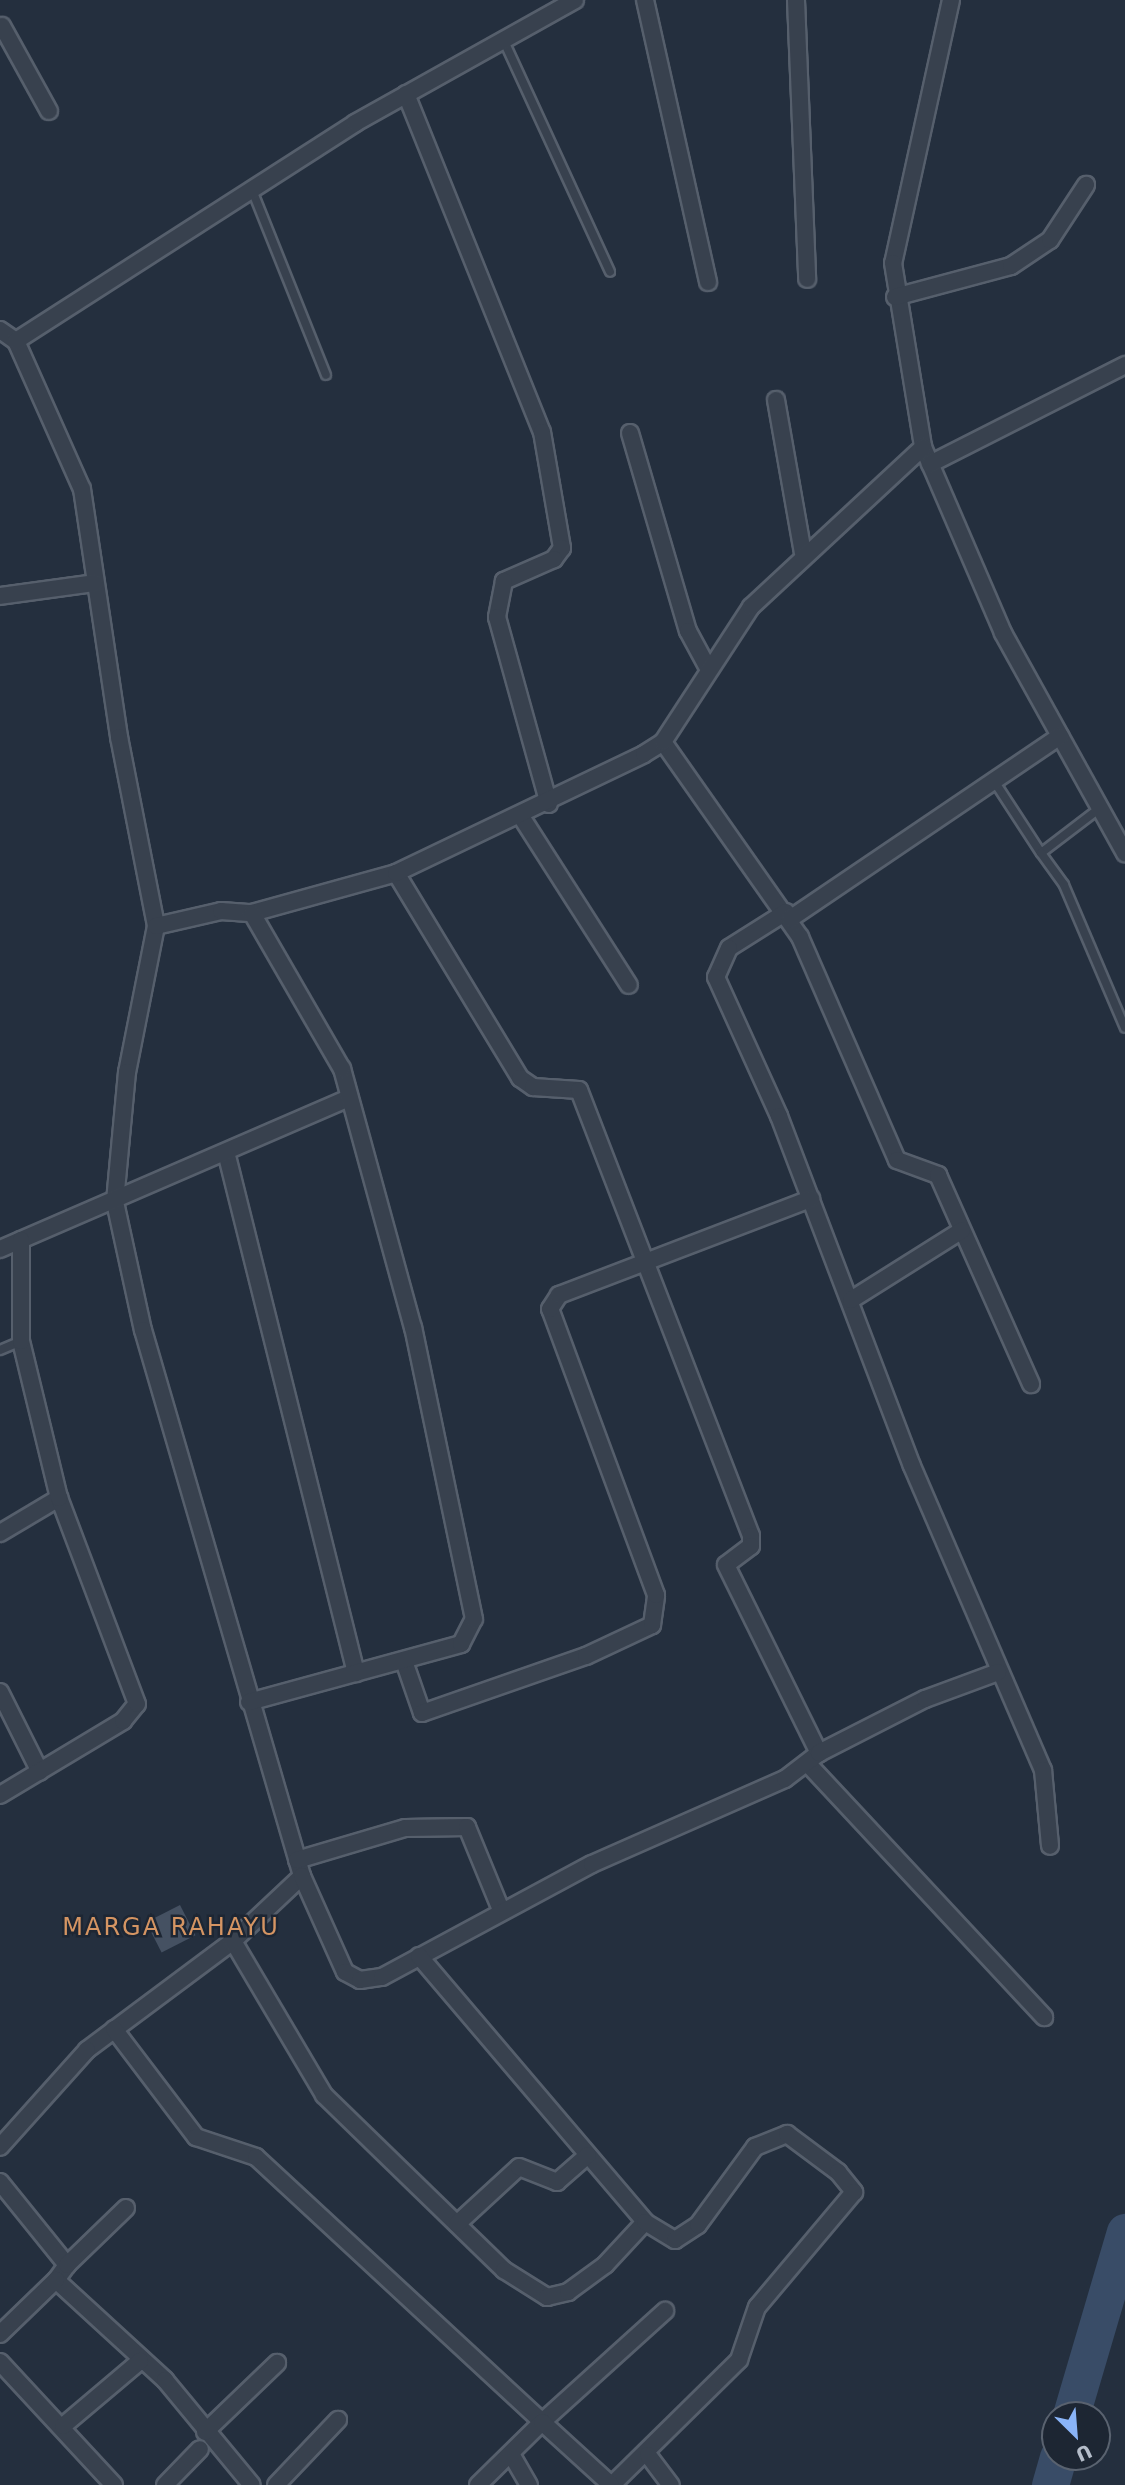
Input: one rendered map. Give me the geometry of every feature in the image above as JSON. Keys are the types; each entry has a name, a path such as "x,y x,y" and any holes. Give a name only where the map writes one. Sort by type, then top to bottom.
{"street":[{"path":"16,341 405,94 501,37 575,0"},
{"path":"645,0 708,282"},
{"path":"796,0 807,279"},
{"path":"951,0 898,232 895,298 923,447 1003,633 1102,807 1125,853"},
{"path":"1,25 49,110"},
{"path":"405,94 541,432 562,548 554,559 504,581 497,617 549,804"},
{"path":"895,298 1011,266 1050,240 1086,185"},
{"path":"0,330 16,341 82,489 95,583 156,926 127,1072 115,1202 143,1330 300,1868 351,1978 382,1977 501,1910 814,1759 925,1699 998,1672"},
{"path":"930,464 1125,365"},
{"path":"776,400 803,553"},
{"path":"630,433 688,631 708,668"},
{"path":"156,926 221,911 252,912 396,873 522,818 663,742 708,668 751,607 803,553 923,447"},
{"path":"0,596 95,583"},
{"path":"1050,1846 1043,1770 998,1672 811,1199 716,977 729,948 788,916 996,784 1060,736"},
{"path":"663,742 788,916 850,1039 897,1160 934,1170 1031,1384"},
{"path":"522,818 629,985"},
{"path":"396,873 520,1078 533,1087 579,1090 648,1259 721,1471 752,1540 726,1565 814,1759 1044,2017"},
{"path":"250,1702 404,1661 468,1640 474,1619 413,1328 349,1098 337,1060 252,912"},
{"path":"0,1248 228,1156 349,1098"},
{"path":"228,1156 356,1673"},
{"path":"404,1661 422,1713 586,1656 652,1625 656,1595 550,1316 559,1296 648,1259 811,1199"},
{"path":"850,1300 962,1230"},
{"path":"0,1795 123,1721 137,1704 59,1498 21,1341 21,1240"},
{"path":"0,1533 59,1498"},
{"path":"0,1692 40,1772"},
{"path":"0,2147 44,2093 114,2029 233,1941 300,1868 405,1828 467,1827 501,1910"},
{"path":"233,1941 324,2095 504,2270 547,2297 568,2292 605,2265 645,2222"},
{"path":"114,2029 196,2137 256,2157 611,2485 648,2455 739,2360 757,2306 854,2192 838,2172 787,2134 755,2147 698,2225 675,2240 645,2222 419,1956"},
{"path":"457,2224 519,2167 557,2182 588,2155"},
{"path":"0,2182 67,2265"},
{"path":"0,2334 126,2208"},
{"path":"56,2280 140,2361 252,2485"},
{"path":"478,2485 542,2422 665,2311"},
{"path":"63,2426 140,2361"},
{"path":"0,2362 63,2426 114,2485"},
{"path":"205,2432 277,2363"},
{"path":"276,2485 338,2420"},
{"path":"165,2485 200,2449"},
{"path":"511,2454 529,2485"},
{"path":"648,2455 671,2485"}],"lane":[{"path":"501,37 610,272"},
{"path":"252,190 327,375"},
{"path":"996,784 1064,885 1125,1028"},
{"path":"1041,853 1102,807"},
{"path":"0,1349 21,1341"}],"building":[{"path":"180,1905 195,1935 162,1953 146,1922"}],"waterway":[{"path":"1075,2401 1125,2232"},
{"path":"1050,2485 1054,2471"}],"district":[{"name":"MARGA RAHAYU","path":"171,1928"}]}
